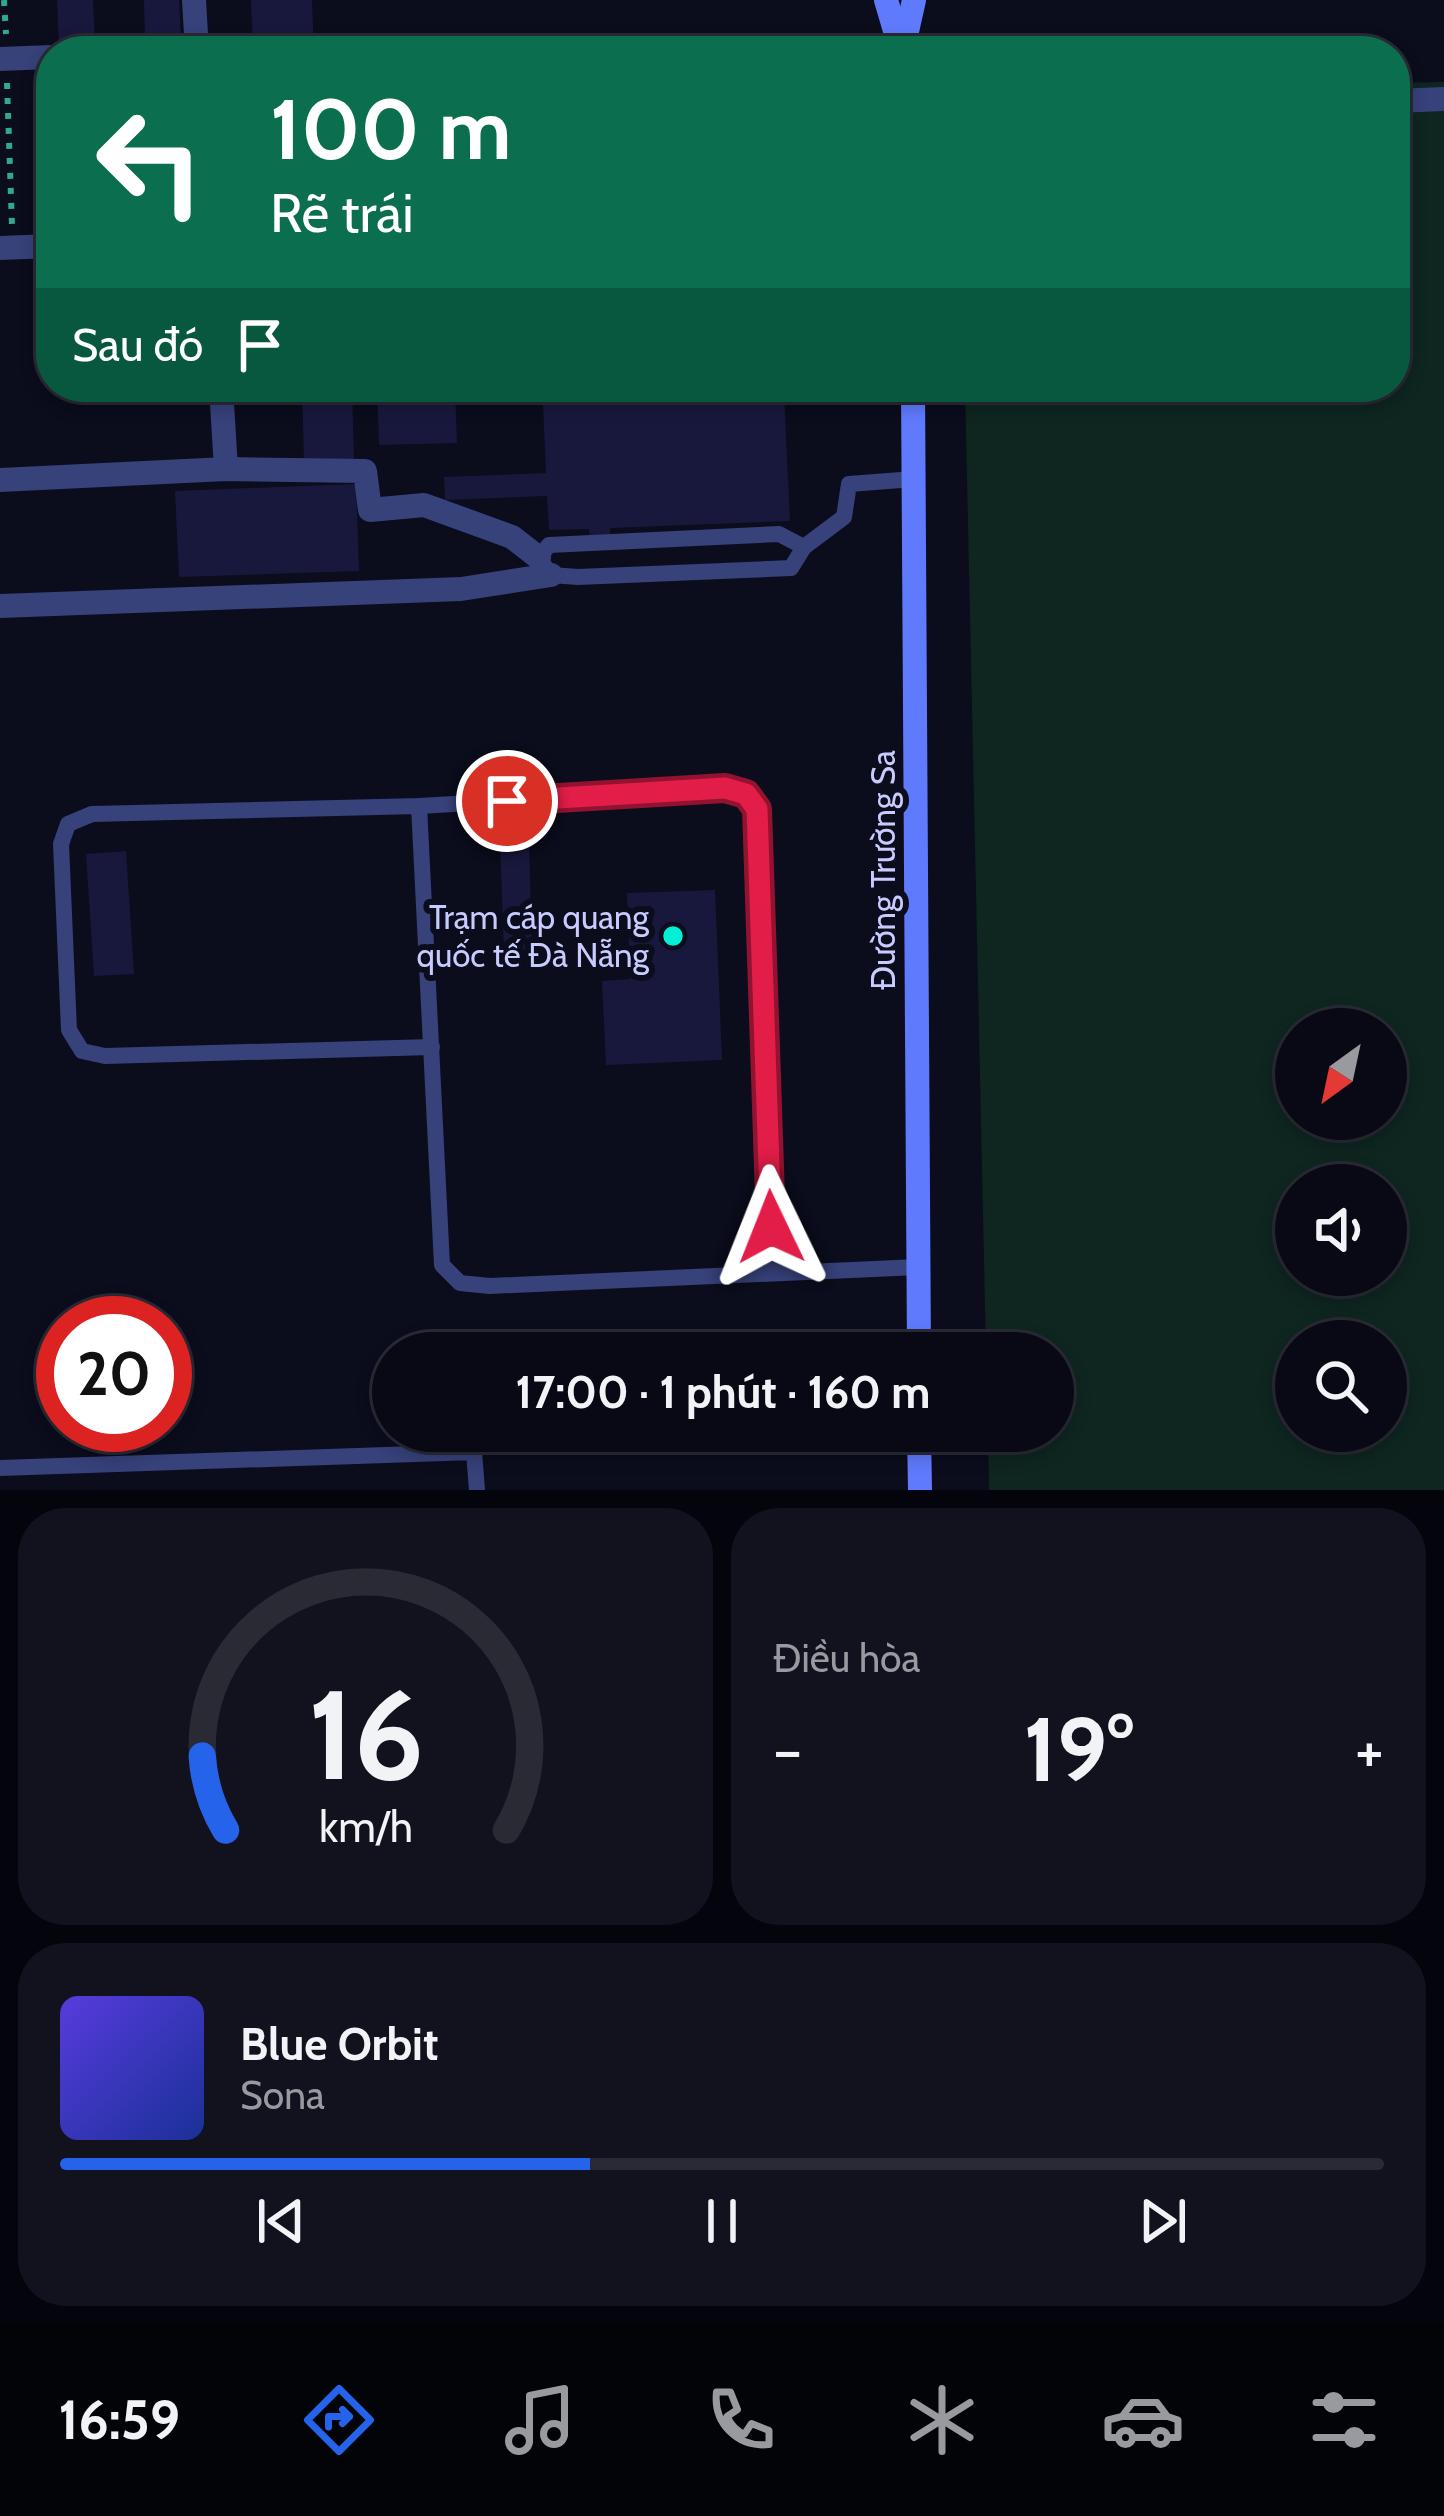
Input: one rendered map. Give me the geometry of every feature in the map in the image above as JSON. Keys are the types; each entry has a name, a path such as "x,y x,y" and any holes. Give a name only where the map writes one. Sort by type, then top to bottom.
{"main road":[{"path":"886,0 897,36"},
{"path":"906,36 914,0"},
{"name":"Đường Trường Sa","path":"913,402 919,1332"},
{"path":"920,1452 920,1490"}],"street":[{"path":"194,0 196,36"},
{"path":"3,59 36,58"},
{"path":"1410,100 1444,99"},
{"path":"6,248 36,247"},
{"path":"222,402 226,469"},
{"path":"0,480 226,469 365,470 370,510 424,505 512,537 545,567"},
{"path":"0,607 461,589 545,567"}],"lane":[{"path":"804,547 778,534 549,545 545,567 791,568 804,547 844,517 849,484 914,479"},
{"path":"432,1047 104,1056 82,1051 69,1030 61,844 68,824 92,814 419,806 725,788 746,794 757,809 773,1273"},
{"path":"419,806 442,1265 460,1283 490,1286 919,1267"},
{"path":"0,1468 474,1451 477,1490"}],"path":[{"path":"4,0 6,248"}],"green space":[{"path":"1444,82 1444,1490 989,1490 988,1452 1074,1452 1074,1332 986,1332 965,402 1410,402 1410,83"}],"building":[{"path":"57,0 93,0 95,36 59,36"},
{"path":"144,0 179,0 181,36 145,36"},
{"path":"251,0 312,0 313,36 252,36"},
{"path":"302,402 352,402 354,460 304,462"},
{"path":"378,402 456,402 457,443 379,445"},
{"path":"784,402 790,521 610,528 610,539 590,541 589,529 549,530 547,496 445,500 444,477 546,473 543,404"},
{"path":"356,484 359,571 179,577 175,491"},
{"path":"529,842 532,951 504,951 500,843"},
{"path":"126,851 134,974 94,976 86,854"},
{"name":"Trạm cáp quang quốc tế Đà Nẵng","path":"715,890 722,1060 606,1065 602,981 630,979 627,893"}],"place":[{"name":"Trạm cáp quang quốc tế Đà Nẵng","path":"673,936"}],"route":[{"path":"507,801 725,788 746,794 757,809 771,1227"}]}
